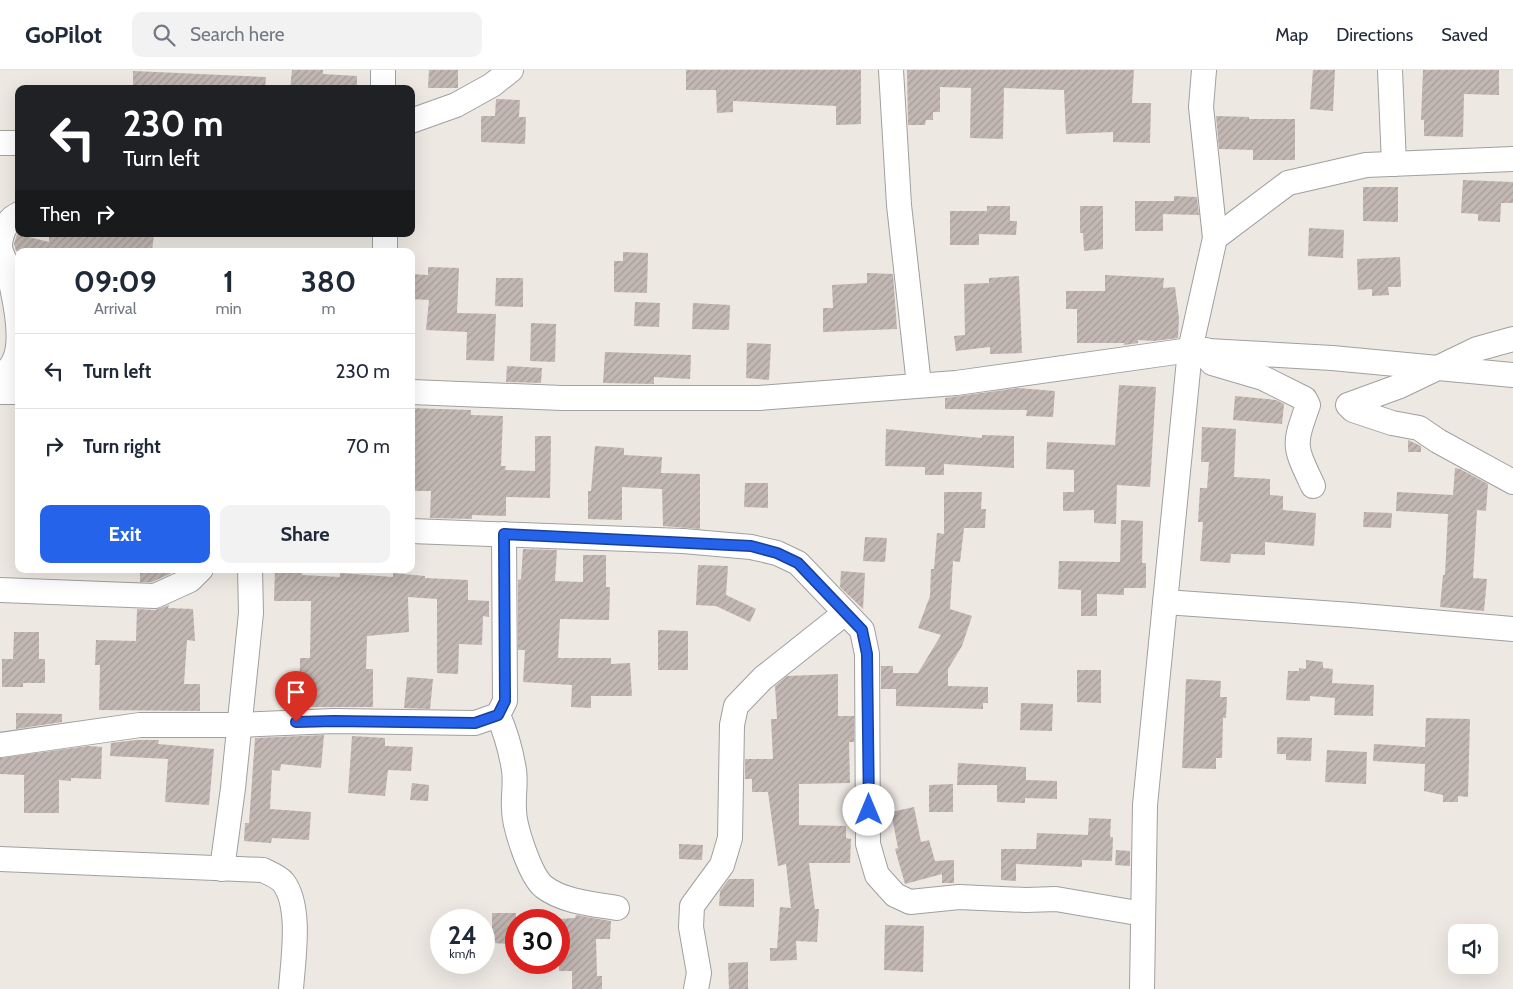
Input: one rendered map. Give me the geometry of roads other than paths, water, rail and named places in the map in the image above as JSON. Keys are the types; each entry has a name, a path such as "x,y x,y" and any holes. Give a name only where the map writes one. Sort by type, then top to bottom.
{"street":[{"path":"383,70 383,85"},
{"path":"415,120 456,105 492,85 511,70"},
{"path":"891,70 899,205 919,385"},
{"path":"1142,989 1145,805 1165,602 1198,350 1215,238 1201,107 1204,70"},
{"path":"1390,70 1394,164"},
{"path":"0,144 15,143"},
{"path":"1215,238 1288,182 1366,165 1513,159"},
{"path":"15,215 2,230 0,247 15,308"},
{"path":"1513,339 1477,348 1400,386 1348,405 1353,410 1392,423 1419,428 1438,441 1513,482"},
{"path":"1198,350 1212,363 1262,378 1305,399 1308,405 1297,436 1297,451 1313,486"},
{"path":"415,392 562,398 759,398 1012,377 1198,350 1436,367 1513,375"},
{"path":"0,380 14,360 15,355"},
{"path":"0,392 15,392"},
{"path":"415,531 751,546 777,553 798,563 862,630 867,654 868,844 877,875 896,895 910,902 959,897 1026,900 1056,899 1143,914"},
{"path":"0,745 140,725 238,725 334,721 475,723 498,715 505,701 504,534"},
{"path":"0,590 155,596 190,580 197,573"},
{"path":"222,869 233,788 251,613 250,573"},
{"path":"1165,602 1513,629"},
{"path":"696,989 699,973 691,927 692,906 722,865 730,838 732,725 736,706 763,678 845,613"},
{"path":"498,715 508,740 514,773 514,812 528,865 535,878 544,887 572,901 617,908"},
{"path":"0,859 263,870 283,880 293,899 294,943 291,989"}]}
